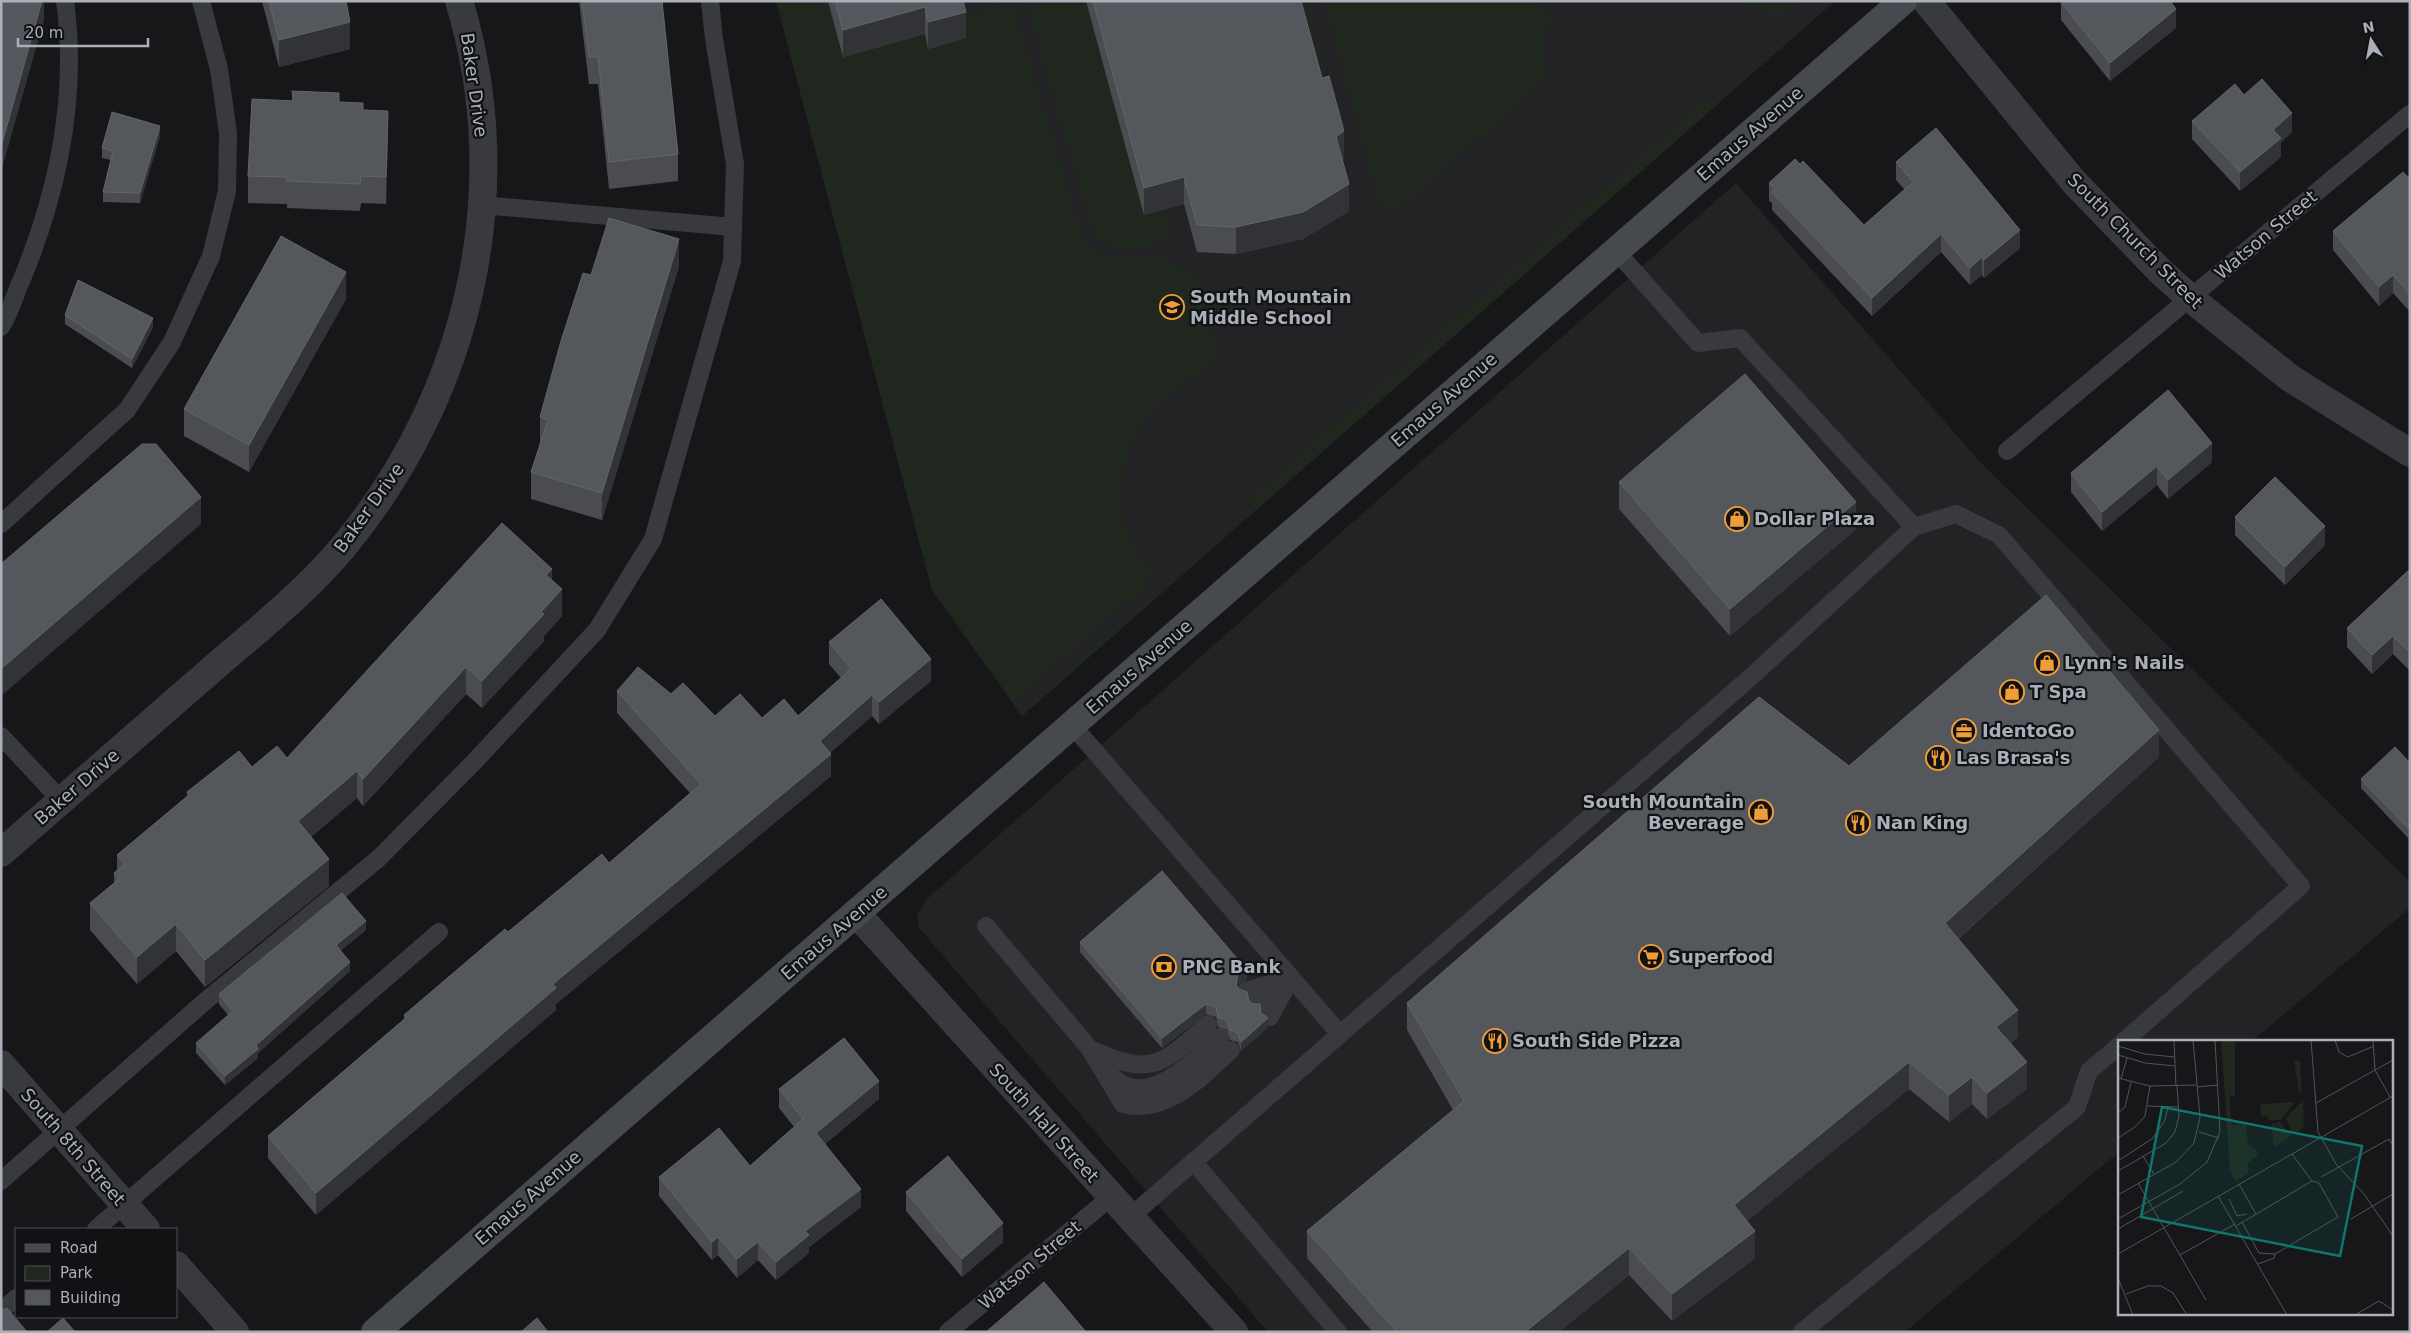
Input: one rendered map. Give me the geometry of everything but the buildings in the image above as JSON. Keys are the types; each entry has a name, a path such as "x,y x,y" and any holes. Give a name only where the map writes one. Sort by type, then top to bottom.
{"main road":[{"name":"Emaus Avenue","path":"375,1332 1903,1"}],"street":[{"name":"Baker Drive","path":"1,853 285,606 343,547 392,482 431,410 454,352 478,254 482,205 482,113 469,33 459,1"},
{"name":"South Church Street","path":"1926,1 2074,182 2160,271 2190,298 2290,378 2410,453"},
{"name":"South Hall Street","path":"856,913 1111,1198 1234,1332"},
{"name":"South 8th Street","path":"1,1064 145,1228"},
{"path":"178,1266 235,1332"}],"lane":[{"path":"1,327 42,230 64,144 69,72 69,28 65,1"},
{"path":"1,524 127,410 172,342 211,256 227,191 228,132 218,69 201,1"},
{"path":"1,1181 60,1132 203,1003 379,858 474,762 597,630 653,539 732,261 735,164 714,40 710,1"},
{"name":"Watson Street","path":"2007,451 2410,114"},
{"path":"482,205 734,227"},
{"path":"1616,251 1698,344 1740,338 1914,527"},
{"path":"1130,1217 1752,676 1914,527 1956,514 1999,535 2301,886 2125,1040"},
{"path":"1072,725 1340,1034"},
{"path":"1,736 61,800"},
{"path":"986,926 1090,1050 1123,1104 1138,1107 1159,1102 1188,1089 1226,1044"},
{"path":"97,1228 439,932"},
{"path":"1251,997 1292,978"},
{"path":"1270,1017 1292,978"},
{"path":"1090,1050 1117,1062 1142,1066 1158,1063 1173,1056 1208,1024"},
{"path":"1802,1332 2077,1107 2089,1072 2118,1047"},
{"path":"1193,1161 1338,1332"},
{"name":"Watson Street","path":"948,1332 1111,1198"},
{"path":"1,1311 15,1299"}],"shaded area":[{"name":"South Mountain Middle School","path":"776,1 1835,1 1022,716 932,590"},
{"path":"1736,183 1981,463 2410,882 2410,908 2253,1040 2118,1040 2118,1153 1905,1332 1268,1332 919,928 917,915 928,898"}],"green space":[{"path":"776,1 828,1 843,56 925,34 929,49 966,38 960,16 1006,6 1016,12 1079,225 1086,238 1102,253 1112,257 1122,259 1159,254 1183,268 1201,283 1220,357 1154,411 1134,438 1126,457 1123,496 1124,519 1130,538 1150,568 1148,585 1013,703 932,590"},
{"path":"1030,1 1086,1 1144,215 1164,210 1172,233 1161,240 1150,245 1127,250 1116,248 1106,244 1090,225 1027,8"},
{"path":"1293,1 1307,1 1346,156 1344,158"},
{"path":"1324,1 1536,1 1553,20 1544,34 1542,48 1549,77 1393,215 1389,214 1382,208 1376,196"},
{"path":"1745,1 1800,1 1785,12 1773,15 1761,11"},
{"path":"1708,97 1718,104 1256,510 1248,500"},
{"path":"1151,596 1155,599 1022,716 1019,711"}],"place":[{"name":"South Mountain Middle School","path":"1172,307"},
{"name":"Dollar Plaza","path":"1737,519"},
{"name":"Lynn's Nails","path":"2047,663"},
{"name":"T Spa","path":"2012,692"},
{"name":"IdentoGo","path":"1964,731"},
{"name":"Las Brasa's","path":"1938,758"},
{"name":"South Mountain Beverage","path":"1761,812"},
{"name":"Nan King","path":"1858,823"},
{"name":"Superfood","path":"1651,957"},
{"name":"PNC Bank","path":"1164,967"},
{"name":"South Side Pizza","path":"1495,1041"}]}
